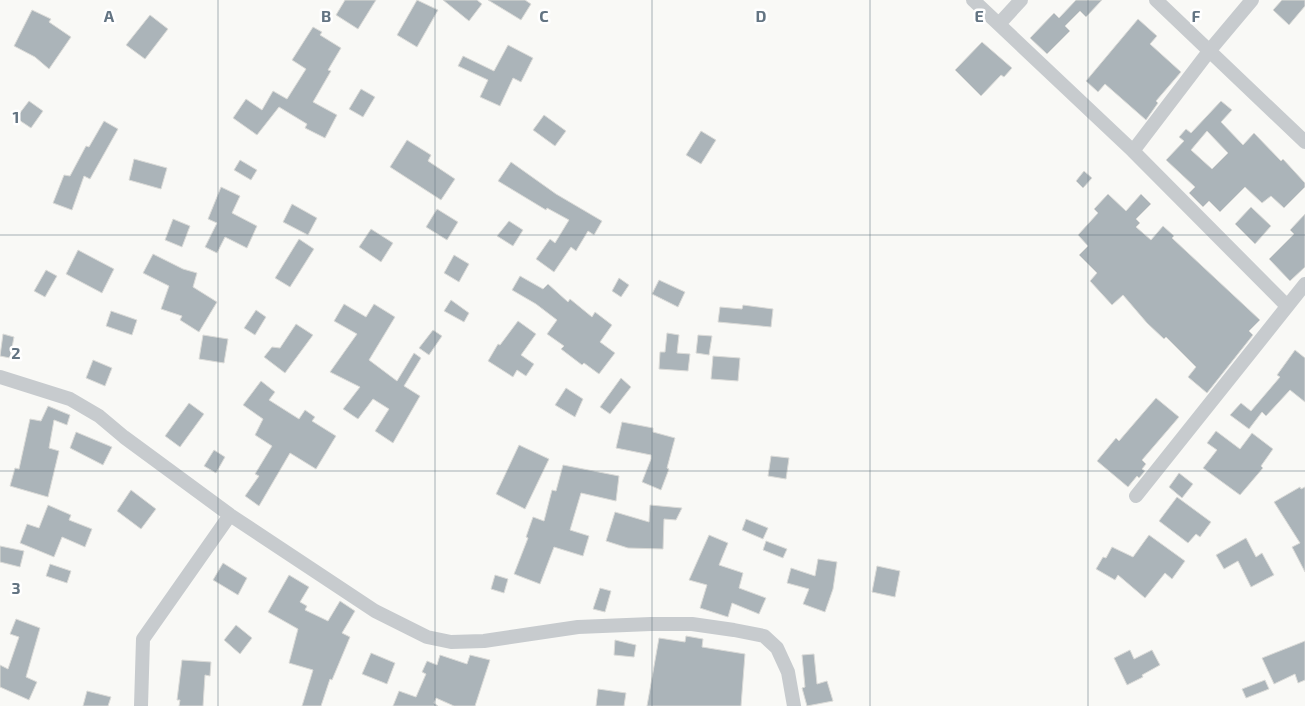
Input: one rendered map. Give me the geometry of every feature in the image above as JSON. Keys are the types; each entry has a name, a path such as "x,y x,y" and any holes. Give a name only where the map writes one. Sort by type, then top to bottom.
{"street":[{"path":"974,0 1132,151 1287,306"},
{"path":"999,24 1021,0"},
{"path":"1156,0 1305,142"},
{"path":"1132,151 1210,50 1252,0"},
{"path":"1136,496 1305,284"},
{"path":"0,377 70,399 99,416 124,437 230,515 375,611 427,636 451,642 484,641 578,626 675,624 692,624 764,636 777,648 788,672 794,706"},
{"path":"141,706 143,639 230,515"}],"building":[{"path":"345,0 376,0 358,29 336,15"},
{"path":"417,0 438,10 417,47 397,35"},
{"path":"443,0 477,0 482,4 469,21"},
{"path":"488,0 525,0 531,4 521,20"},
{"path":"1076,0 1102,0 1086,17 1080,11 1065,26 1070,31 1047,54 1030,38 1054,13 1059,18"},
{"path":"1282,0 1305,0 1305,6 1289,25 1273,10"},
{"path":"32,10 51,19 49,22 71,37 49,69 35,57 14,46"},
{"path":"150,15 168,29 145,59 126,45"},
{"path":"1138,19 1157,36 1150,44 1181,72 1156,101 1158,103 1146,120 1105,84 1098,92 1086,81"},
{"path":"313,27 322,32 320,35 341,48 328,70 331,71 313,102 337,115 325,138 305,128 307,124 279,107 257,135 233,118 246,99 262,110 273,91 287,99 306,69 292,60"},
{"path":"982,42 1012,68 1004,77 1001,75 981,96 955,70"},
{"path":"508,45 533,58 521,82 513,78 500,106 480,97 488,80 458,66 463,56 494,71"},
{"path":"361,89 375,97 363,117 349,109"},
{"path":"29,101 43,111 31,128 16,118"},
{"path":"1221,101 1232,110 1221,122 1243,145 1254,133 1281,161 1283,159 1305,183 1305,187 1284,208 1271,196 1262,203 1245,187 1220,212 1209,201 1203,207 1189,193 1195,187 1166,160 1184,141 1179,137 1186,129 1191,133","holes":["1207,131 1228,153 1212,169 1191,150"]},
{"path":"544,115 566,131 555,146 533,130"},
{"path":"104,121 118,129 90,179 84,176 72,210 53,203 64,175 70,176 86,146 89,147"},
{"path":"701,131 716,140 701,164 686,155"},
{"path":"407,140 431,155 428,161 455,179 441,200 390,167"},
{"path":"134,159 167,168 161,189 129,180"},
{"path":"240,160 257,170 251,180 234,170"},
{"path":"511,162 556,194 602,221 594,235 588,231 576,251 571,247 554,272 536,259 550,239 555,243 569,220 547,208 546,210 498,181"},
{"path":"1084,171 1092,178 1083,188 1076,181"},
{"path":"221,187 240,196 232,213 257,226 247,248 225,237 217,253 205,247 217,223 208,219"},
{"path":"1108,194 1126,211 1141,194 1151,204 1136,219 1140,223 1136,227 1151,240 1163,226 1174,236 1172,238 1260,320 1249,331 1253,335 1207,393 1188,377 1196,367 1166,337 1164,339 1147,323 1123,295 1112,305 1090,281 1097,273 1079,255 1088,246 1078,235 1098,213 1094,209"},
{"path":"292,204 317,218 308,235 283,222"},
{"path":"1251,207 1271,226 1255,244 1235,224"},
{"path":"437,209 458,222 447,240 426,227"},
{"path":"1305,214 1305,267 1290,281 1269,259 1294,234 1290,230"},
{"path":"173,219 190,226 182,247 165,240"},
{"path":"509,221 523,230 513,246 497,236"},
{"path":"371,229 393,243 381,262 359,247"},
{"path":"299,239 314,249 290,287 275,278"},
{"path":"78,250 114,269 102,293 66,274"},
{"path":"153,254 183,269 197,273 193,287 217,302 199,332 180,320 182,316 161,309 169,286 143,273"},
{"path":"454,255 469,264 459,282 444,273"},
{"path":"46,270 57,276 45,297 34,291"},
{"path":"520,276 543,289 548,284 568,302 570,299 592,317 595,312 612,325 600,342 615,353 599,374 584,363 582,365 561,349 564,346 547,334 557,320 536,304 512,290"},
{"path":"619,278 629,285 621,297 612,291"},
{"path":"659,280 685,292 678,307 652,294"},
{"path":"451,300 469,313 464,322 444,311"},
{"path":"344,304 366,317 374,304 395,317 369,360 397,381 414,353 421,358 404,386 420,396 393,443 375,431 389,409 373,399 358,419 343,409 360,387 330,372 357,334 334,321"},
{"path":"743,305 773,309 771,327 718,322 720,307 742,309"},
{"path":"256,310 266,317 255,335 244,328"},
{"path":"111,311 137,320 132,335 106,326"},
{"path":"518,321 536,334 521,355 534,364 526,376 517,370 513,377 488,361 498,344 500,345"},
{"path":"296,324 313,335 285,373 264,357 272,347 280,348"},
{"path":"433,330 442,336 429,355 419,348"},
{"path":"667,333 679,335 677,353 690,354 688,371 659,369 660,352 665,352"},
{"path":"3,334 14,337 10,358 0,356"},
{"path":"203,335 228,339 224,363 199,359"},
{"path":"698,335 712,336 709,355 696,353"},
{"path":"1295,350 1305,358 1305,402 1290,390 1266,416 1262,412 1249,429 1230,415 1241,403 1251,411 1280,377 1277,375"},
{"path":"713,356 740,358 738,381 711,379"},
{"path":"93,360 112,368 105,386 86,378"},
{"path":"621,378 631,387 610,414 600,407"},
{"path":"261,381 275,392 269,400 299,419 305,410 315,417 312,421 336,436 316,469 290,453 259,506 245,496 259,476 255,474 272,446 255,435 263,419 243,405"},
{"path":"566,388 583,399 575,417 555,405"},
{"path":"1156,398 1179,417 1142,460 1146,464 1142,469 1145,471 1139,478 1137,476 1128,487 1097,461 1116,438 1119,441"},
{"path":"189,403 204,414 180,447 165,436"},
{"path":"48,406 70,415 67,425 54,420 49,448 59,451 48,497 10,486 15,468 19,469 30,419 41,421"},
{"path":"622,422 653,428 653,432 675,438 667,468 669,469 661,490 642,482 651,455 616,448"},
{"path":"1216,431 1240,449 1252,433 1273,449 1261,466 1263,468 1240,495 1203,468 1217,450 1207,443"},
{"path":"76,432 112,447 103,465 70,448"},
{"path":"519,445 549,459 525,509 496,494"},
{"path":"214,450 225,457 216,473 204,466"},
{"path":"771,456 789,458 786,479 768,476"},
{"path":"563,465 619,476 616,501 581,493 570,530 589,536 583,556 554,547 540,584 514,574 528,538 526,537 533,517 544,521 552,490 556,491"},
{"path":"1179,473 1193,484 1182,498 1169,487"},
{"path":"1300,487 1301,489 1305,487 1305,572 1292,547 1300,543 1274,502"},
{"path":"131,490 156,509 141,529 117,511"},
{"path":"1177,497 1211,522 1200,537 1196,534 1188,543 1159,521"},
{"path":"48,505 71,515 69,520 92,529 85,547 62,537 54,557 20,543 27,524 39,528"},
{"path":"650,505 682,508 676,520 664,519 663,549 628,548 606,541 615,512 649,522"},
{"path":"746,519 768,528 763,539 742,530"},
{"path":"709,535 728,543 719,565 743,573 739,588 766,598 759,614 732,603 728,617 700,608 707,585 689,580"},
{"path":"1149,535 1185,561 1172,579 1165,573 1145,598 1118,575 1115,580 1096,569 1103,557 1106,558 1112,547 1133,557"},
{"path":"1246,538 1256,557 1262,553 1274,575 1251,587 1238,561 1224,569 1216,555"},
{"path":"766,541 787,549 783,558 763,550"},
{"path":"0,546 24,551 20,567 0,562"},
{"path":"818,559 837,562 833,589 825,612 803,604 809,589 787,583 791,568 815,576"},
{"path":"223,563 247,578 238,595 213,580"},
{"path":"50,564 71,571 67,583 46,576"},
{"path":"877,566 900,571 895,597 872,592"},
{"path":"289,575 309,587 300,602 307,606 305,610 328,621 340,601 355,611 342,633 350,637 332,680 330,679 321,706 302,706 313,670 289,663 298,629 268,612"},
{"path":"495,575 508,579 504,593 491,589"},
{"path":"600,588 611,591 605,612 593,609"},
{"path":"16,619 40,628 26,677 37,682 29,700 0,687 0,665 8,669 19,637 10,634"},
{"path":"236,625 252,638 240,654 224,640"},
{"path":"686,636 703,639 702,647 745,654 741,706 647,706 659,638 685,642"},
{"path":"615,640 636,645 634,657 614,655"},
{"path":"1305,641 1305,680 1298,683 1295,674 1274,684 1262,658"},
{"path":"1130,650 1134,659 1152,650 1160,665 1127,685 1114,658"},
{"path":"371,653 395,663 387,684 362,674"},
{"path":"814,654 817,684 827,681 833,701 807,706 802,688 805,687 802,655"},
{"path":"440,655 467,664 470,655 490,660 475,706 454,706 436,698 434,703 438,706 393,706 399,691 416,697 426,674 422,672 427,661 437,665"},
{"path":"182,660 211,662 210,676 205,675 203,706 179,706 180,700 177,700"},
{"path":"1265,680 1269,689 1246,698 1242,689"},
{"path":"598,689 626,693 624,706 596,706"},
{"path":"87,691 111,697 108,706 83,706"}]}
